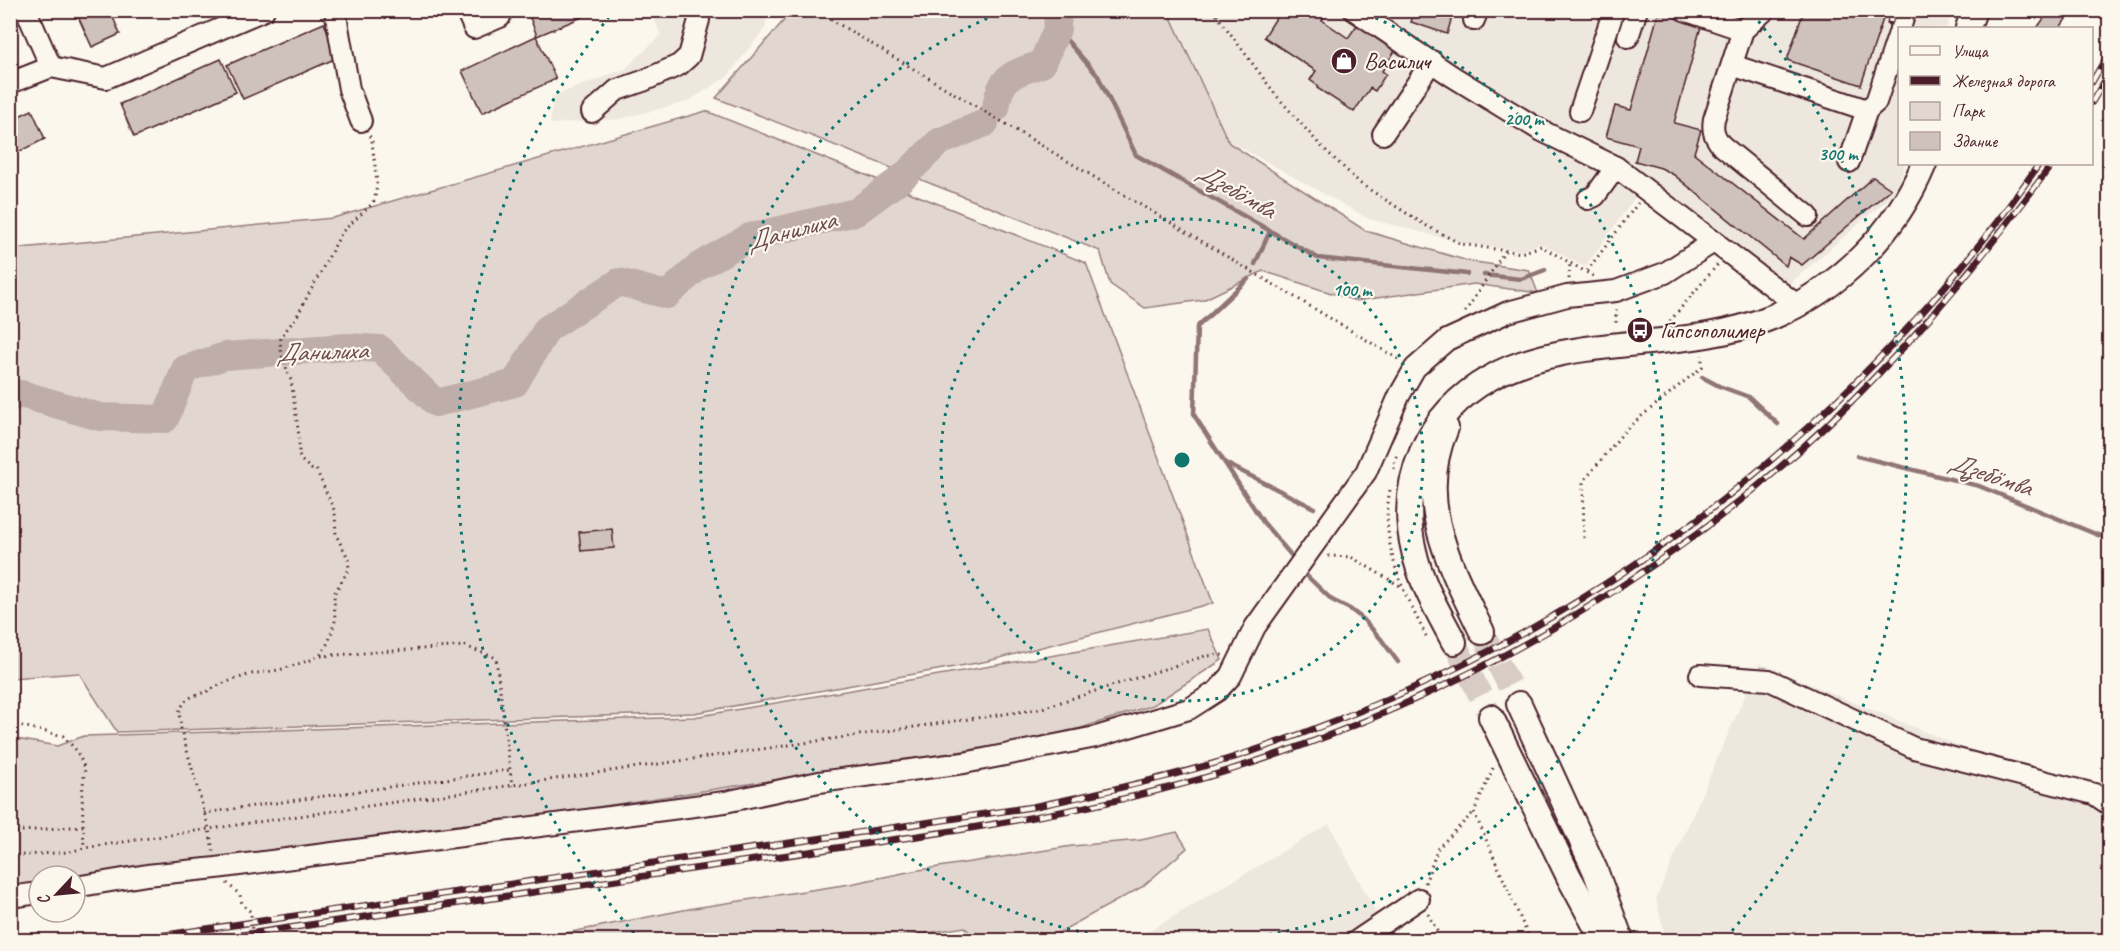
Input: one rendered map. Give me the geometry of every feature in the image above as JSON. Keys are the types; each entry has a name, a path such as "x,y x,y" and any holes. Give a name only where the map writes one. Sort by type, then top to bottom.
{"main road":[{"path":"1968,27 1974,10"},
{"path":"1444,645 1413,550 1408,513 1410,491 1420,453 1440,421 1454,406 1489,378 1523,362 1562,353 1704,335 1748,326 1797,305 1828,286 1881,237 1894,219 1923,165"},
{"path":"1470,392 1455,412 1439,443 1432,487 1437,528 1482,632"},
{"path":"1519,704 1595,870 1621,940"},
{"path":"1491,717 1569,878 1602,940"}],"street":[{"path":"26,10 51,67"},
{"path":"10,83 51,67 106,78 264,10"},
{"path":"335,10 349,89 361,121"},
{"path":"465,10 474,28 500,17"},
{"path":"592,112 617,90 679,64 689,56 699,20 696,10"},
{"path":"1354,10 1452,76 1540,130 1616,167 1797,305"},
{"path":"1581,111 1614,10"},
{"path":"1628,37 1637,10"},
{"path":"1684,10 1743,30"},
{"path":"1765,10 1743,30 1712,128 1721,146 1808,216"},
{"path":"1901,27 1906,10"},
{"path":"1850,162 1867,110 1876,102 1898,35"},
{"path":"1383,134 1432,61"},
{"path":"1732,65 1867,110"},
{"path":"1588,199 1595,196 1616,167"},
{"path":"87,885 147,875 725,802 819,782 986,759 1096,737 1189,710 1216,691 1231,676 1255,627 1366,472 1415,368 1447,340 1508,312 1567,296 1616,291 1665,273 1722,247"},
{"path":"1700,675 1769,680 1914,748 2094,794 2109,805"},
{"path":"10,897 27,895"},
{"path":"1358,940 1419,899"}],"path":[{"path":"815,10 1415,368"},
{"path":"1213,10 1275,94 1319,144 1361,184 1452,241 1521,253 1541,246 1616,291"},
{"path":"318,656 329,641 335,621 334,594 349,569 348,558 336,535 335,512 316,469 312,469 301,460 299,455 299,436 291,380 283,360 280,343 281,337 297,316 342,232 373,203 375,198 376,175 372,140 361,121"},
{"path":"1587,272 1647,191"},
{"path":"1681,320 1669,322 1722,247"},
{"path":"1465,312 1504,251"},
{"path":"1584,538 1583,482 1627,428 1702,367 1704,335"},
{"path":"1393,471 1395,459 1400,451"},
{"path":"1391,482 1387,506 1390,550 1402,588 1422,630 1444,645"},
{"path":"1308,555 1351,557 1402,588"},
{"path":"214,860 209,829 181,729 179,712 185,701 221,684 251,674 279,670 318,656 465,646 496,658 512,786"},
{"path":"10,856 69,852 209,829 1039,709 1205,656 1243,654"},
{"path":"10,723 63,736 78,751 85,769 82,794 84,848"},
{"path":"1442,940 1419,899 1438,848 1474,812 1494,768"},
{"path":"204,813 510,770"},
{"path":"1474,812 1530,940"},
{"path":"10,832 83,826"},
{"path":"242,904 251,912 252,934 248,940"}],"shaded area":[{"path":"651,11 768,11 765,28 728,76 687,102 619,119 550,124 553,96 625,69 661,35"},
{"path":"1169,11 1952,11 1947,27 1898,27 1898,165 1905,165 1896,192 1789,284 1649,178 1585,267 1540,243 1522,251 1467,244 1369,219 1229,141"},
{"path":"1759,663 2109,808 2109,940 1666,940 1656,899"},
{"path":"1329,824 1388,935 1379,940 1134,940"}],"green space":[{"path":"793,10 1168,11 1229,143 1366,231 1468,261 1529,270 1538,293 1474,284 1356,301 1263,271 1203,300 1145,308 1110,284 1100,251 716,98"},
{"path":"706,111 1086,263 1213,603 988,661 694,713 117,732 79,673 11,678 11,249 333,218"},
{"path":"1208,629 1222,660 1153,705 1081,728 1009,744 533,817 87,881 87,864 27,864 27,890 11,892 10,738 57,746 84,736 694,717"},
{"path":"1177,832 1187,848 1142,887 1045,940 975,940 965,927 883,940 530,940 694,908 850,884 913,871 1072,846 1141,840"}],"building":[{"path":"75,10 110,10 120,34 92,47"},
{"path":"527,10 599,10 537,36"},
{"name":"Василич","path":"1281,10 1307,10 1311,13 1313,10 1324,17 1322,20 1348,38 1357,25 1395,51 1382,71 1386,74 1375,91 1370,88 1354,112 1317,88 1318,86 1310,80 1316,71 1264,37"},
{"path":"1415,10 1454,10 1447,34 1411,22"},
{"path":"1804,10 1886,10 1861,85 1787,60"},
{"path":"2050,10 2072,10 2061,27 2038,27"},
{"path":"1659,11 1702,23 1674,123 1701,130 1694,153 1804,239 1873,177 1891,189 1802,265 1789,257 1786,266 1674,175 1661,168 1635,161 1639,146 1606,137 1615,106 1631,110"},
{"path":"324,23 339,57 243,99 227,65"},
{"path":"536,36 556,79 482,113 462,71"},
{"path":"221,59 236,92 134,137 120,104"},
{"path":"32,110 45,139 10,156 10,120"},
{"path":"612,529 614,548 581,551 579,532"}],"waterway":[{"name":"Данилиха","path":"996,108 1001,88 1010,77 1042,64 1057,29 1058,10"},
{"name":"Дзебӧмва","path":"1057,29 1098,76 1136,155 1318,258 1467,274"},
{"name":"Данилиха","path":"10,398 21,394 100,417 165,419 185,369 225,356 347,347 380,349 436,403 515,383 547,329 619,282 667,295 699,266 750,237 856,212 902,178 939,142 985,123"},
{"path":"1255,264 1270,231"},
{"path":"1484,275 1521,279 1545,270"},
{"path":"1248,279 1197,327 1194,415 1263,522 1296,561"},
{"name":"Дзебӧмва","path":"1702,377 1749,397 1778,424"},
{"name":"Дзебӧмва","path":"1857,456 1979,486 2110,540"},
{"path":"1225,463 1314,508"},
{"path":"1307,576 1332,600 1363,619 1398,662"}],"tunnel":[{"path":"1482,632 1519,704"},
{"path":"1454,642 1491,717"}],"railway":[{"path":"1890,22 1893,10"},
{"path":"2093,80 2110,51"},
{"path":"2093,100 2110,72"},
{"path":"132,940 1032,807 1134,785 1210,765 1350,715 1462,665 1534,627 1607,583 1677,534 1746,481 1812,423 1875,362 1934,298 1989,232 2038,165"},
{"path":"207,940 959,830 1062,812 1163,789 1230,770 1320,739 1409,702 1496,660 1580,612 1661,560 1738,502 1811,440 1879,373 1969,271 2051,165"}],"place":[{"name":"Василич","path":"1344,61"},
{"name":"Гипсополимер","path":"1640,330"}]}
